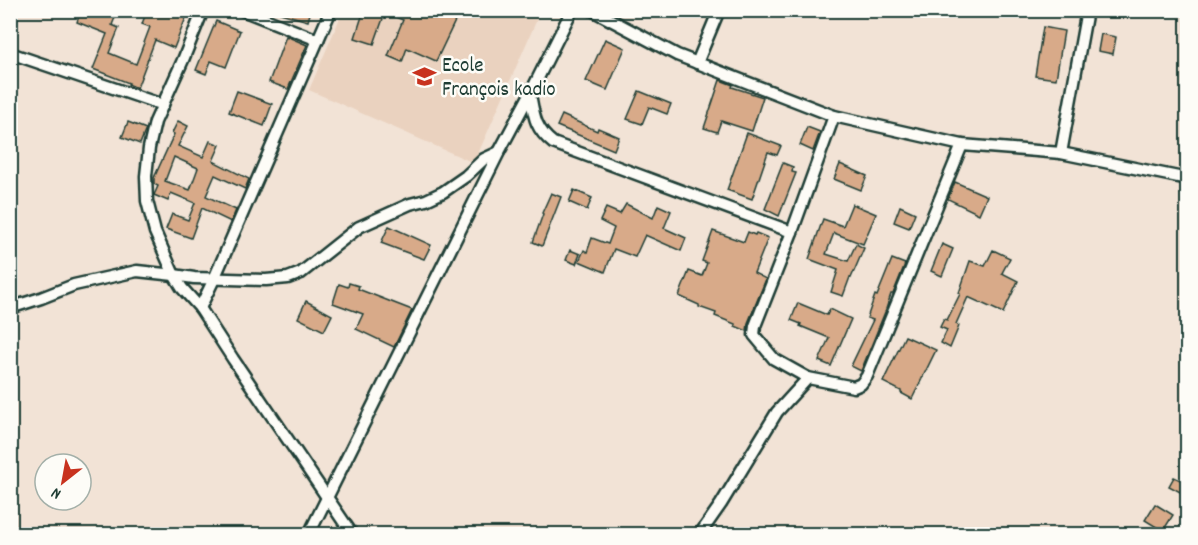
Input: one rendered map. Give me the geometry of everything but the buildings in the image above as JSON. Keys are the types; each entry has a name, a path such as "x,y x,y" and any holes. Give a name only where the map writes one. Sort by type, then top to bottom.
{"street":[{"path":"203,10 155,122 149,148 146,176 147,201 155,232 182,288 200,308 352,534"},
{"path":"242,10 318,40"},
{"path":"200,308 331,10"},
{"path":"309,534 572,10"},
{"path":"592,10 677,55 834,116 962,145 1061,153 1188,178"},
{"path":"697,63 719,10"},
{"path":"1061,153 1087,10"},
{"path":"10,52 163,105"},
{"path":"530,94 535,119 543,134 554,142 792,232"},
{"path":"834,116 755,326 754,335 774,359 808,378 854,387 861,384 867,376 962,145"},
{"path":"10,308 74,285 137,271 214,279 288,278 301,273 359,227 443,192 484,159 499,152"},
{"path":"700,534 777,412 808,378"}],"shaded area":[{"path":"524,10 538,17 474,163 309,90 343,11"}],"place":[{"name":"Ecole François kadio","path":"424,76"}]}
